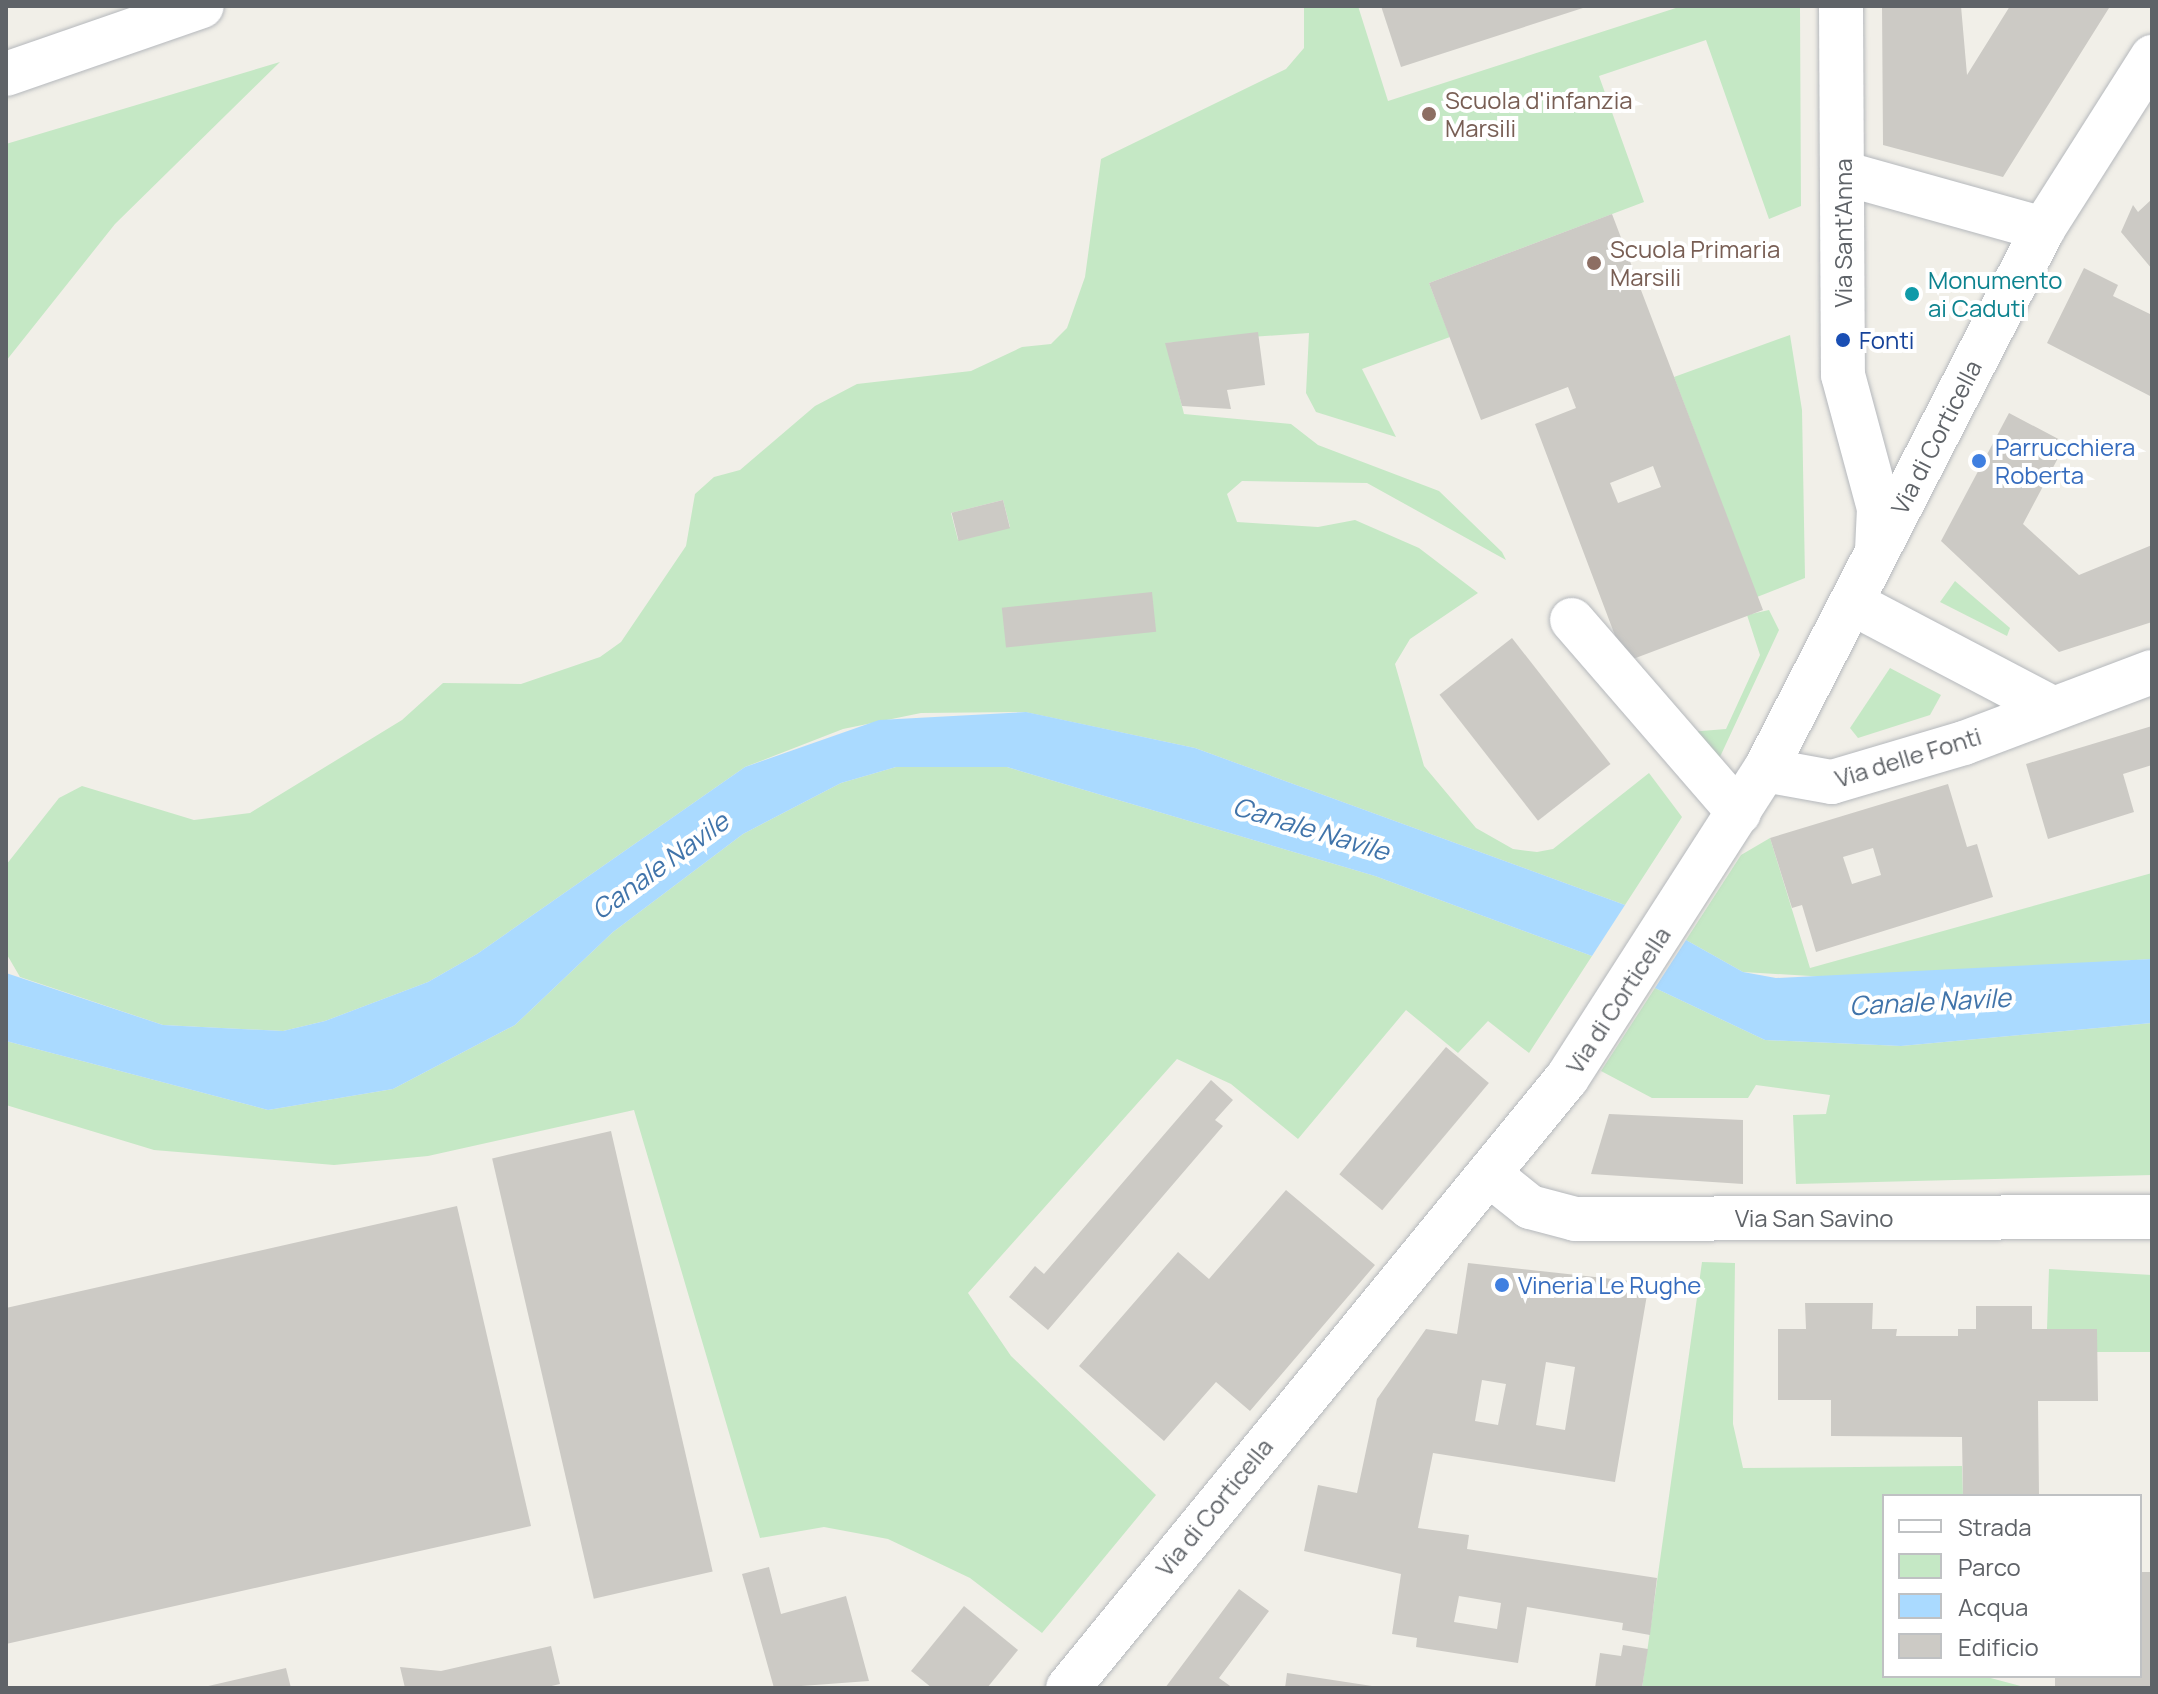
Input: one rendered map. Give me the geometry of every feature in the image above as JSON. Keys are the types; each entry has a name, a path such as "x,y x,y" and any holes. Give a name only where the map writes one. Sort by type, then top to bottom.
{"street":[{"path":"6,74 202,6"},
{"name":"Via Sant'Anna","path":"1841,6 1843,375 1879,508 1877,551"},
{"name":"Via di Corticella","path":"1068,1688 1567,1078 1765,770 2043,229 2152,57"},
{"path":"1843,173 2043,229"},
{"path":"1852,603 2048,706"},
{"path":"1572,620 1730,828"},
{"name":"Via delle Fonti","path":"1765,770 1832,782 1964,743 2048,706 2152,672"},
{"name":"Via San Savino","path":"1490,1175 1530,1207 1575,1219 2152,1217"}],"green space":[{"path":"1304,6 1358,6 1388,101 1682,6 1800,6 1801,206 1769,219 1706,40 1599,76 1644,202 1429,283 1450,337 1362,369 1396,437 1316,412 1306,393 1309,333 1166,343 1184,414 1291,424 1318,445 1439,491 1502,552 1506,560 1367,483 1242,481 1227,494 1237,522 1318,527 1355,520 1419,548 1478,593 1410,639 1395,664 1424,766 1476,828 1513,849 1537,852 1553,849 1649,773 1682,817 1625,905 1195,748 1025,712 921,713 843,729 745,767 477,954 428,982 325,1021 283,1031 163,1025 20,977 6,953 6,865 59,798 82,786 194,820 250,813 402,720 443,683 521,684 600,657 621,642 686,546 695,494 714,477 740,470 815,406 857,384 971,371 1022,347 1051,344 1067,328 1085,277 1101,159 1286,69 1304,48","holes":["1003,500 1010,527 958,540 951,513"]},
{"path":"280,62 115,224 6,361 6,144"},
{"path":"1790,335 1802,410 1805,578 1757,597 1674,377"},
{"path":"1955,581 2010,628 2007,636 1940,602"},
{"path":"1769,610 1779,630 1719,759 1689,732 1726,729 1760,655 1747,615"},
{"path":"1890,668 1941,695 1930,715 1858,738 1850,728"},
{"path":"896,767 1007,767 1375,876 1592,956 1529,1053 1488,1021 1458,1053 1406,1010 1298,1139 1231,1084 1177,1059 968,1293 1011,1356 1156,1495 1042,1633 970,1578 888,1539 824,1527 760,1538 634,1110 428,1156 334,1165 154,1150 6,1105 6,1041 268,1110 393,1089 515,1025 613,932 743,834 841,783"},
{"path":"1770,838 1810,968 2152,873 2152,959 1843,978 1743,972 1686,940 1741,855"},
{"path":"1655,988 1765,1040 1901,1046 2152,1023 2152,1175 1796,1184 1793,1115 1826,1114 1830,1095 1756,1085 1748,1098 1652,1098 1601,1071"},
{"path":"1702,1262 1735,1263 1733,1424 1743,1468 1962,1466 1963,1494 1882,1494 1882,1678 1990,1678 2028,1688 1642,1688"},
{"path":"2049,1269 2152,1275 2152,1352 2097,1352 2047,1329"}],"water":[{"name":"Canale Navile","path":"1026,712 1195,748 1625,905 1592,956 1375,876 1007,767 896,767 841,783 743,834 613,932 515,1025 393,1089 268,1110 6,1041 6,973 163,1025 283,1031 325,1021 428,982 477,954 745,767 879,720"},
{"name":"Canale Navile","path":"1686,940 1743,972 1776,978 2152,959 2152,1023 1901,1046 1765,1040 1655,988"}],"building":[{"path":"1381,6 1586,6 1586,7 1401,67"},
{"path":"1882,6 1961,6 1967,75 2010,6 2109,8 2003,177 1883,145"},
{"path":"2152,199 2152,269 2121,232 2133,205 2138,212"},
{"path":"1612,214 1763,610 1625,662 1535,424 1576,408 1568,387 1481,420 1429,283","holes":["1653,466 1661,487 1618,503 1610,483"]},
{"path":"2084,268 2118,285 2113,296 2152,315 2152,397 2047,343"},
{"path":"1258,332 1265,385 1227,390 1231,409 1182,406 1165,343"},
{"path":"2009,413 2066,443 2023,524 2079,575 2152,545 2152,622 2059,652 1941,541"},
{"path":"1003,500 1010,528 959,541 952,513"},
{"path":"1152,592 1156,632 1006,648 1002,608"},
{"path":"1512,638 1611,764 1538,821 1440,695"},
{"path":"2152,726 2152,765 2123,774 2134,812 2048,839 2026,764"},
{"path":"1948,784 1967,847 1977,844 1993,897 1816,952 1802,905 1792,908 1770,838","holes":["1873,848 1881,875 1852,884 1843,857"]},
{"path":"1446,1047 1489,1083 1382,1210 1339,1174"},
{"path":"1211,1080 1233,1100 1215,1120 1223,1126 1048,1330 1009,1297 1035,1266 1044,1274"},
{"path":"1609,1114 1743,1120 1743,1184 1591,1174"},
{"path":"611,1131 713,1571 594,1599 492,1158"},
{"path":"1286,1190 1375,1265 1250,1411 1216,1382 1164,1441 1079,1366 1178,1252 1209,1279"},
{"path":"457,1206 531,1526 6,1644 6,1308"},
{"path":"1468,1263 1649,1283 1615,1482 1433,1453 1418,1528 1469,1535 1467,1549 1657,1578 1650,1635 1622,1630 1623,1623 1527,1607 1518,1663 1416,1647 1417,1638 1392,1634 1401,1574 1304,1551 1318,1485 1357,1493 1377,1399 1426,1329 1457,1334","holes":["1546,1362 1575,1367 1565,1430 1536,1425","1482,1380 1506,1384 1498,1425 1475,1421","1459,1596 1501,1603 1497,1629 1454,1622"]},
{"path":"1805,1303 1873,1303 1872,1329 1897,1329 1896,1336 1958,1336 1958,1329 1976,1329 1976,1306 2032,1306 2032,1329 2097,1329 2098,1401 2038,1401 2039,1494 1963,1494 1962,1437 1831,1436 1831,1400 1778,1400 1778,1329 1806,1329"},
{"path":"769,1567 781,1614 846,1596 869,1681 774,1688 742,1574"},
{"path":"2142,1572 2152,1572 2152,1688 2055,1688 2055,1678 2142,1678"},
{"path":"1239,1589 1269,1611 1219,1678 1233,1688 1165,1688"},
{"path":"964,1606 1018,1650 987,1688 932,1688 911,1671"},
{"path":"1623,1645 1648,1649 1642,1688 1595,1688 1600,1653 1621,1656"},
{"path":"551,1646 560,1684 543,1688 405,1688 400,1667 441,1671"},
{"path":"286,1668 291,1688 204,1688 204,1687"},
{"path":"1287,1673 1372,1686 1372,1688 1285,1688"}],"place":[{"name":"Scuola d'infanzia Marsili","path":"1429,114"},
{"name":"Scuola Primaria Marsili","path":"1594,263"},
{"name":"Monumento ai Caduti","path":"1912,294"},
{"name":"Fonti","path":"1843,340"},
{"name":"Parrucchiera Roberta","path":"1979,461"},
{"name":"Vineria Le Rughe","path":"1502,1285"}]}
